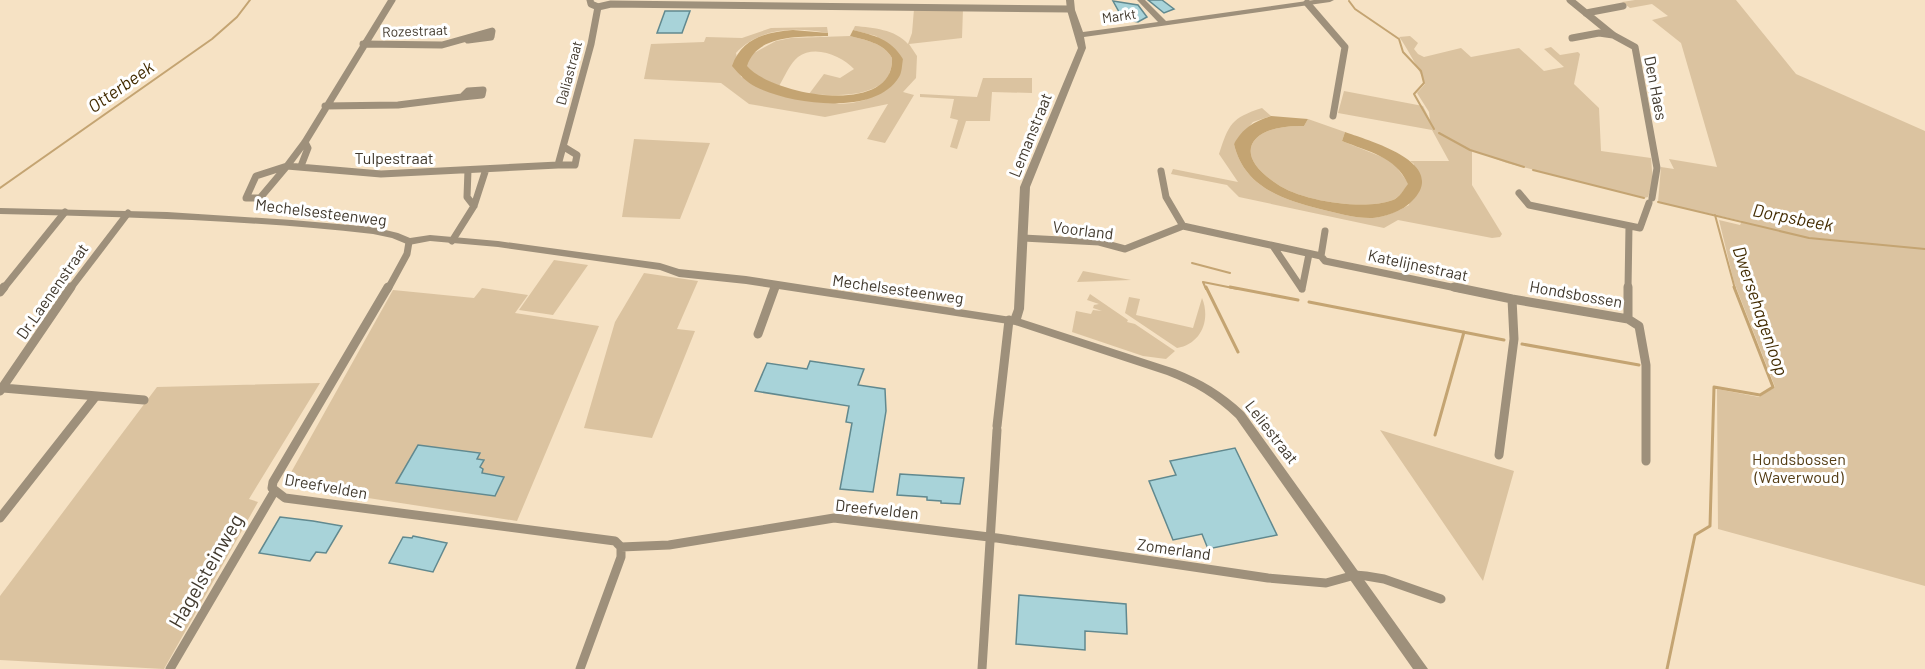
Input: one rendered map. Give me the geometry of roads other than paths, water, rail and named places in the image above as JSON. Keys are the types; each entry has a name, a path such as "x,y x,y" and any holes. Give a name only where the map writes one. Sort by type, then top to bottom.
{"street":[{"name":"Tulpestraat","path":"392,0 305,142 288,165 260,198 246,198 258,175 288,165 381,174 486,169"},
{"name":"Markt","path":"1140,0 1164,24"},
{"path":"1164,24 1330,0"},
{"name":"Den Haes","path":"1570,0 1613,35 1635,47 1656,158 1657,177 1640,228 1629,226"},
{"path":"590,1 598,7 611,4 1070,4"},
{"path":"1307,3 1345,47 1333,116"},
{"name":"Markt","path":"1070,4 1081,35 1164,24"},
{"path":"1586,13 1623,6"},
{"name":"Daliastraat","path":"558,165 594,34 593,18 598,7"},
{"path":"1572,38 1599,33 1613,35"},
{"name":"Lemanstraat","path":"1012,321 1019,309 1025,187 1080,56 1081,35"},
{"name":"Rozestraat","path":"363,44 420,45 468,40"},
{"path":"325,106 398,105 462,97"},
{"name":"Tulpestraat","path":"301,166 308,148 305,142"},
{"path":"452,241 474,206 486,169 575,165 577,155 564,147"},
{"path":"468,170 466,197 474,206"},
{"path":"1161,171 1166,197 1183,226"},
{"path":"1519,193 1529,205 1629,226"},
{"name":"Mechelsesteenweg","path":"0,211 236,217 360,230 402,237 409,242 430,238 498,244 660,267 679,273 1012,321"},
{"path":"0,292 65,212"},
{"name":"Dr.Laenenstraat","path":"1,390 86,266 128,213"},
{"name":"Voorland","path":"1023,238 1099,242 1125,249 1183,226"},
{"name":"Katelijnestraat","path":"1183,226 1320,256 1325,261 1512,299"},
{"name":"Hondsbossen","path":"1498,456 1514,339 1512,299 1628,318 1629,226"},
{"path":"1320,256 1325,231"},
{"name":"Dreefvelden","path":"409,242 407,254 395,276 273,482 274,492 285,498 615,541 621,547 678,543 834,518 989,538"},
{"path":"1273,246 1302,289 1309,254"},
{"path":"758,334 776,286"},
{"path":"1628,318 1639,326 1646,364 1646,461"},
{"path":"982,669 997,428 1012,321"},
{"name":"Leliestraat","path":"1012,321 1171,372 1194,381 1223,399 1240,415 1421,669"},
{"name":"Dr.Laenenstraat","path":"1,390 144,400"},
{"path":"0,518 96,396"},
{"name":"Hagelsteinweg","path":"170,669 274,492"},
{"name":"Zomerland","path":"989,538 1268,578 1326,583 1355,575"},
{"path":"580,669 621,557 621,547"},
{"path":"1355,575 1384,579 1441,599"}],"waterway":[{"name":"Otterbeek","path":"0,188 212,39 237,17 250,0"},
{"name":"Dorpsbeek","path":"1349,1 1355,9 1399,39 1403,52 1421,71 1424,83 1414,94 1434,129"},
{"name":"Dorpsbeek","path":"1439,133 1470,150 1524,167"},
{"name":"Dorpsbeek","path":"1533,170 1644,198"},
{"name":"Dorpsbeek","path":"1658,202 1715,216"},
{"name":"Dorpsbeek","path":"1715,216 1809,238 1925,249"},
{"name":"Dwersehagenloop","path":"1715,216 1735,289"},
{"path":"1192,263 1230,273"},
{"path":"1206,289 1203,282 1238,289"},
{"path":"1206,287 1238,352"},
{"path":"1230,287 1298,300"},
{"name":"Dwersehagenloop","path":"1667,669 1695,535 1710,526 1714,387 1760,395 1773,387 1734,287"},
{"path":"1309,302 1464,332"},
{"path":"1435,435 1464,332"},
{"path":"1464,332 1504,340"},
{"name":"Dwersehagenloop","path":"1522,344 1639,365"}],"park label":[{"name":"Hondsbossen (Waverwoud)","path":"1799,468"}]}
